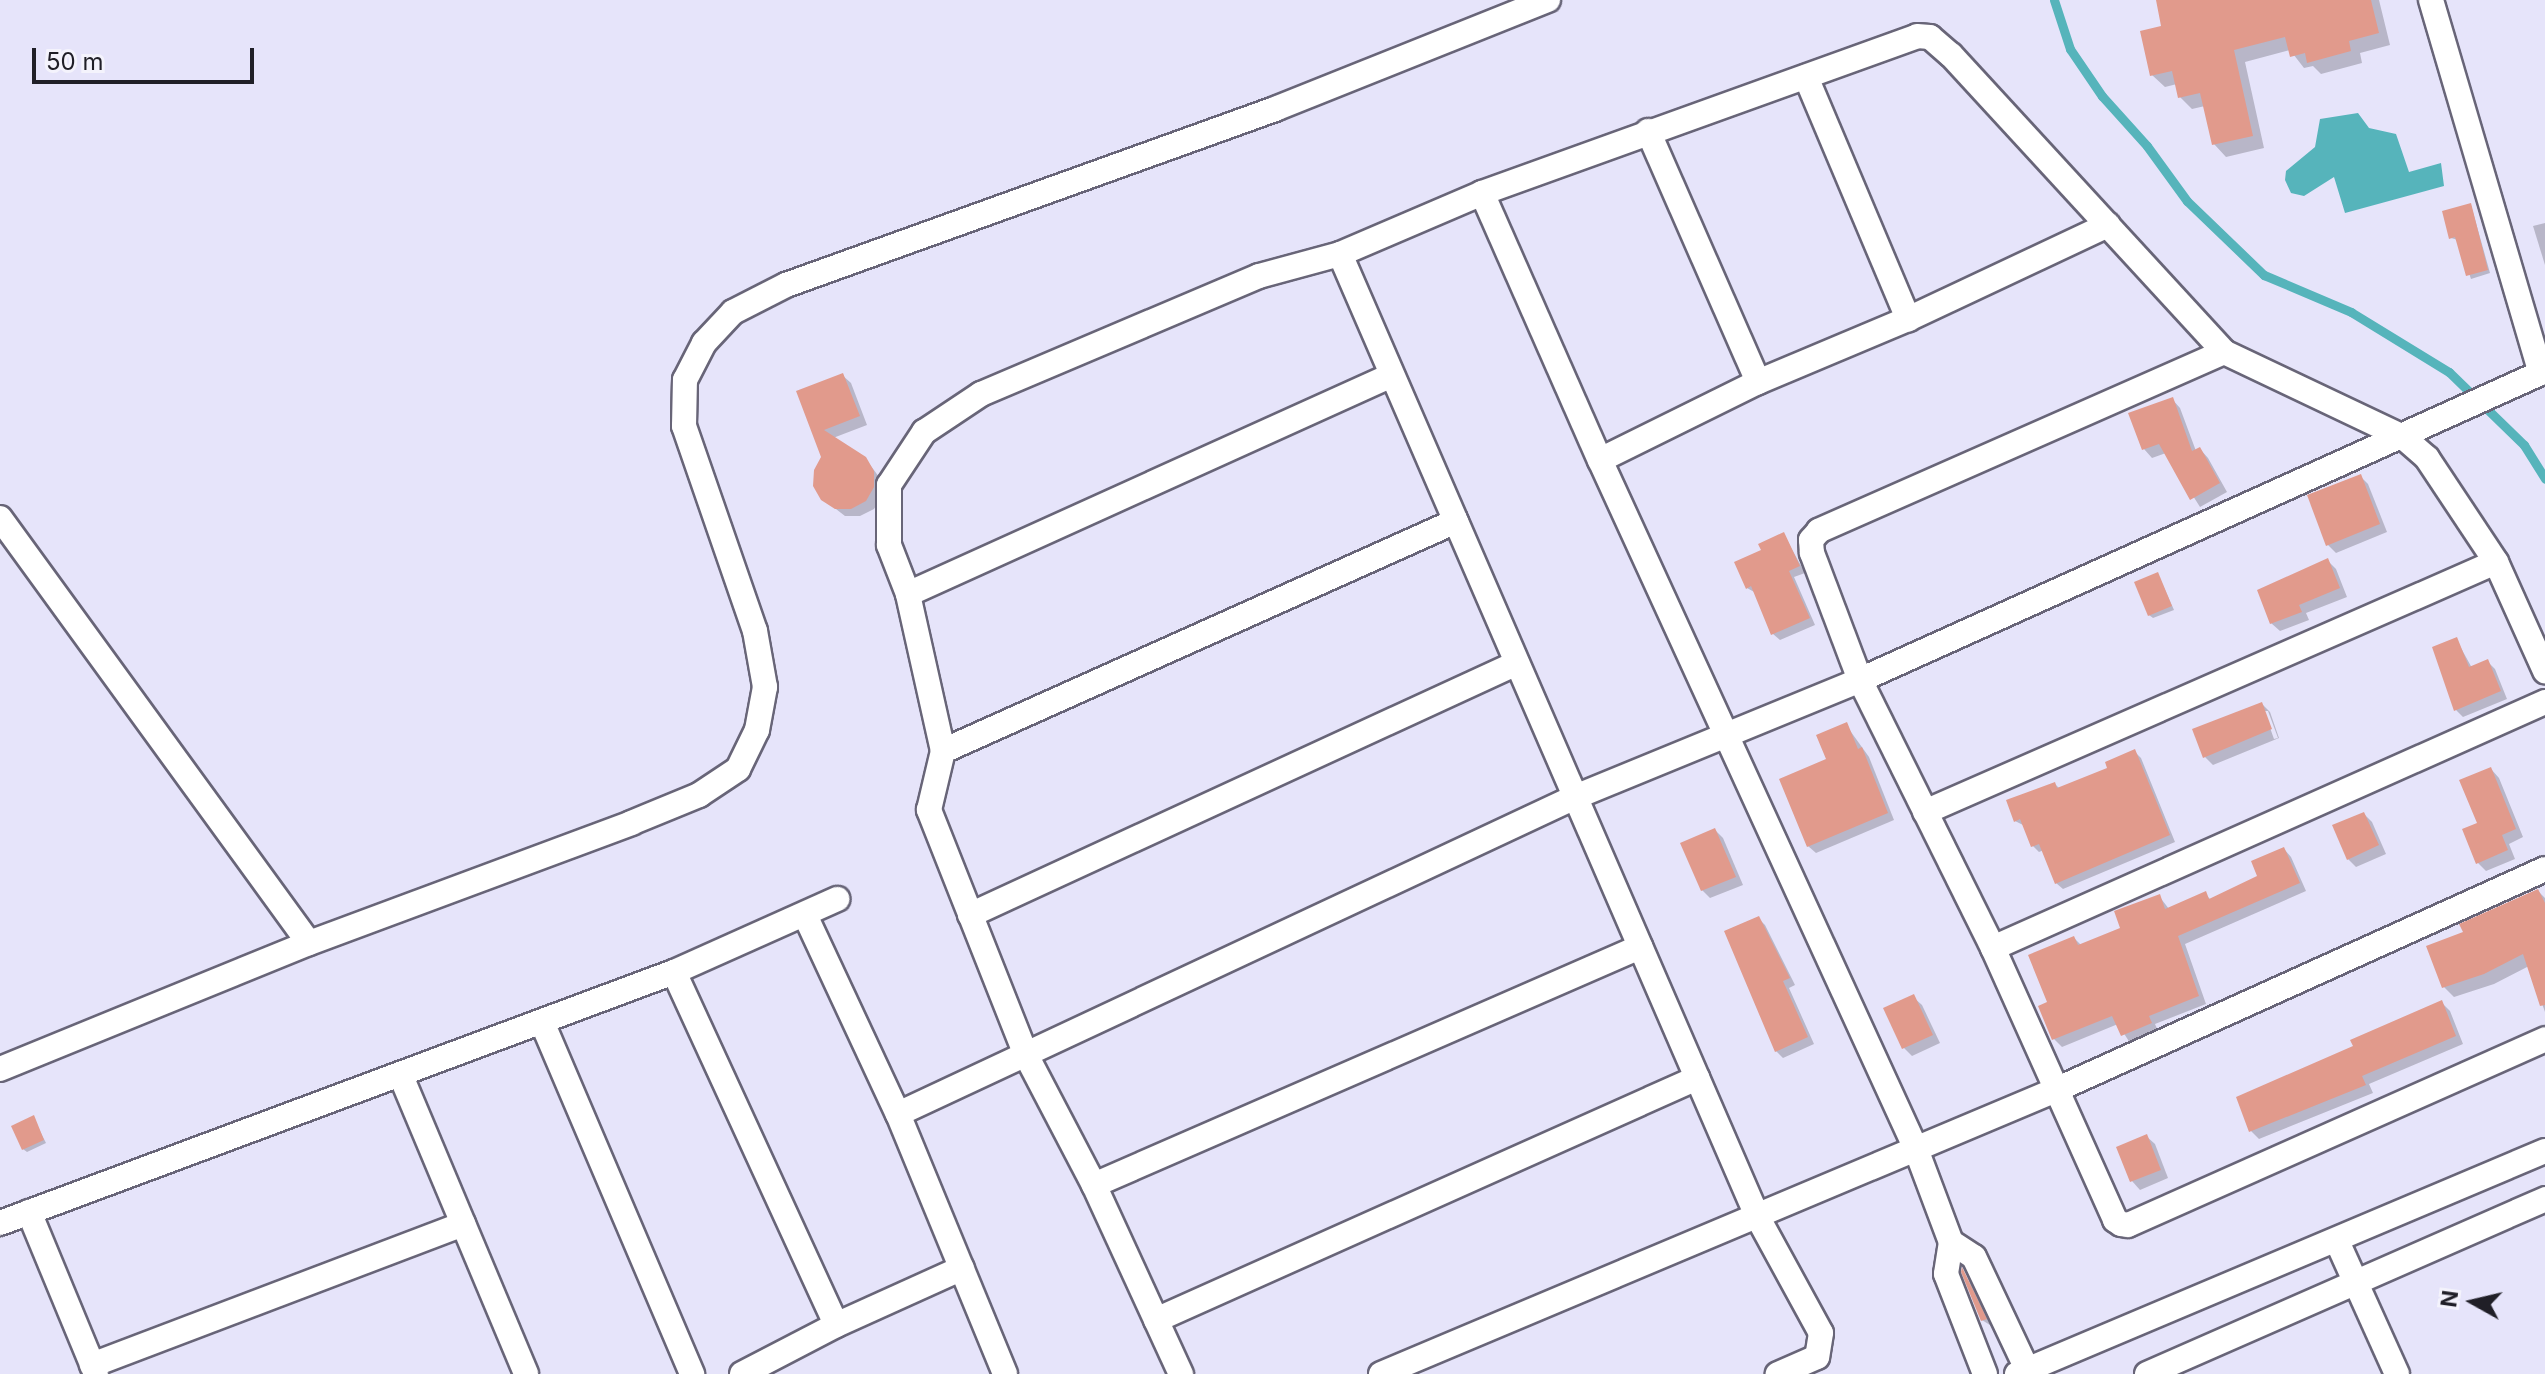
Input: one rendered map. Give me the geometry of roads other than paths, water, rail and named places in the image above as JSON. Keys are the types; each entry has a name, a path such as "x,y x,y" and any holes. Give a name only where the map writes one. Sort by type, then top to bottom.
{"street":[{"path":"0,1069 309,943 631,823 699,795 738,769 757,730 765,687 755,631 684,426 685,380 704,343 733,312 786,285 1275,109 1548,0"},
{"path":"898,1114 1575,797 1860,680 2543,372 2431,0"},
{"path":"1181,1374 1094,1185 1026,1055 929,810 943,751 908,594 889,545 889,485 924,432 981,394 1259,276 1340,254 1482,193 1648,131 1917,36 1930,37 1951,55 2224,352 2403,437 2427,458 2496,562 2545,671"},
{"path":"1806,77 1908,319"},
{"path":"1648,131 1758,382"},
{"path":"1482,193 1600,460 1916,1149 1951,1242 1946,1274 1985,1374"},
{"path":"1600,460 1758,382 1908,319 2108,225"},
{"path":"1340,254 1757,1216 1821,1333 1817,1357 1778,1374"},
{"path":"2224,352 1819,531 1811,540 1812,553 1860,680 1993,948 2115,1220 2128,1225 2545,1039"},
{"path":"908,594 1392,375"},
{"path":"0,518 309,943"},
{"path":"943,751 1456,521"},
{"path":"1925,812 2496,562"},
{"path":"970,915 1517,663"},
{"path":"1993,948 2545,702"},
{"path":"1381,1374 2058,1089 2545,869"},
{"path":"0,1223 674,972 837,899"},
{"path":"805,915 898,1114 1005,1374"},
{"path":"1094,1185 1640,947"},
{"path":"674,972 836,1325"},
{"path":"542,1022 692,1374"},
{"path":"401,1076 526,1374"},
{"path":"1156,1320 1697,1078"},
{"path":"1951,1242 1974,1257 2022,1371 2545,1151"},
{"path":"2147,1374 2545,1199"},
{"path":"29,1212 94,1369 463,1224"},
{"path":"2337,1241 2397,1374"},
{"path":"742,1374 836,1325 962,1268"}],"waterway":[{"path":"2054,0 2070,49 2102,96 2147,146 2187,201 2264,275 2351,312 2449,372 2524,445 2545,479"}]}
